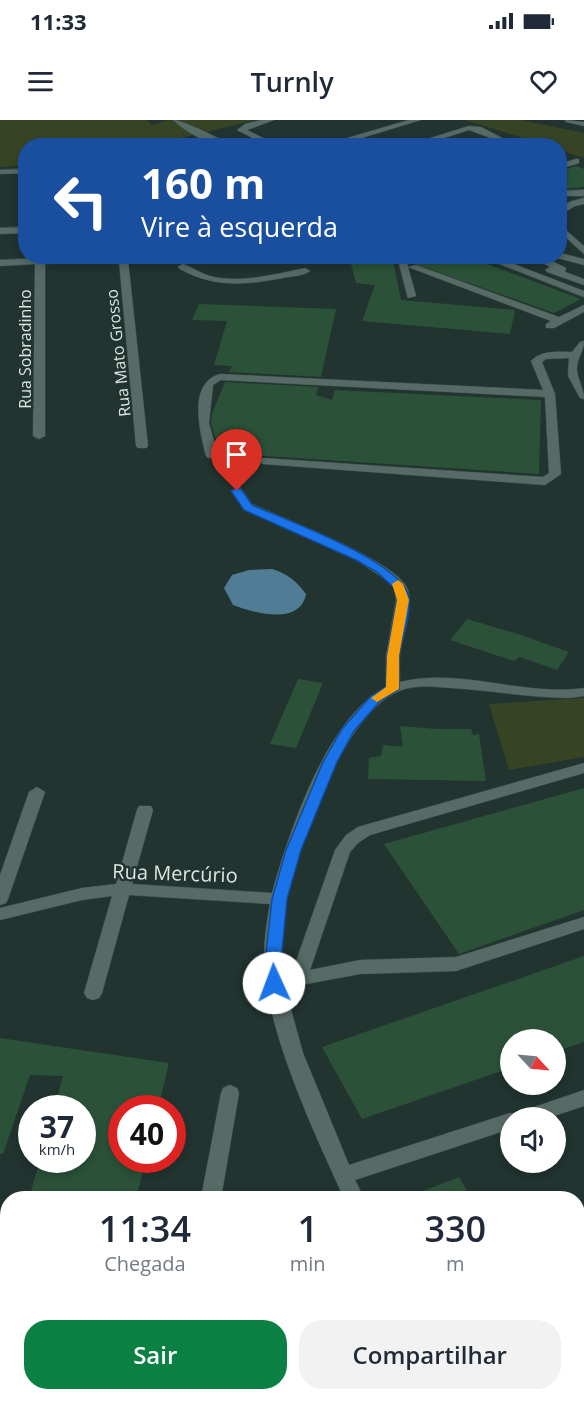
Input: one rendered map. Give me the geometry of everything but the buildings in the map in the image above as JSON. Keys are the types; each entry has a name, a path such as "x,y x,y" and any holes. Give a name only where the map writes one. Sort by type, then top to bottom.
{"street":[{"path":"177,120 193,131 209,138"},
{"path":"258,138 241,130 270,120"},
{"path":"353,138 417,120"},
{"path":"568,120 584,124"},
{"path":"435,138 468,128 478,129 498,138"},
{"path":"567,164 576,161"},
{"path":"0,172 18,171"},
{"path":"567,194 584,193"},
{"path":"567,208 584,201"},
{"path":"0,231 18,230"},
{"path":"567,235 584,251"},
{"path":"567,258 584,262"},
{"path":"0,263 18,262"},
{"name":"Rua Sobradinho","path":"39,436 40,264"},
{"name":"Rua Mato Grosso","path":"124,264 142,446"},
{"path":"403,264 411,297"},
{"path":"504,264 584,294"},
{"path":"533,264 584,282"},
{"path":"553,264 562,268 568,277"},
{"path":"183,267 203,279 228,283 305,271"},
{"path":"413,267 554,323 584,308"},
{"path":"584,344 574,355 572,373 584,396"},
{"path":"263,461 544,482 555,474 550,394 536,362 544,356 574,355"},
{"path":"212,456 203,423 208,385 212,380 220,377 550,394"},
{"path":"237,491 248,507 360,557 393,578 401,588 403,600 393,656 393,689"},
{"path":"351,1191 284,1029 274,983 273,962 279,899 293,850 330,762 362,711 393,689 416,682 551,693 584,693"},
{"path":"300,976 344,850 352,839 364,831 584,768"},
{"path":"0,898 37,792"},
{"path":"93,993 145,810"},
{"name":"Rua Mercúrio","path":"0,914 82,894 124,889 279,899"},
{"path":"274,983 300,976 360,967 456,964 584,923"},
{"path":"212,1191 230,1093"},
{"path":"556,1107 584,1098"},
{"path":"343,1175 500,1124"}],"green space":[{"path":"0,120 147,120 152,125 169,120 255,120 182,138 18,138 18,166 0,167"},
{"path":"465,120 521,120 584,133 584,158 567,152 567,138 523,138"},
{"path":"584,698 584,757 509,770 489,704"}],"water":[{"path":"272,569 287,576 303,590 306,594 302,604 286,614 252,611 233,605 224,588 232,575 249,570"}],"slow traffic":[{"path":"377,698 393,689 393,656 403,600 398,584"}],"route":[{"path":"237,491 242,502 248,507 360,557 381,570 393,578 401,588 403,600 393,656 393,689 362,711 349,729 330,762 293,850 279,899 273,962 274,983"}]}
